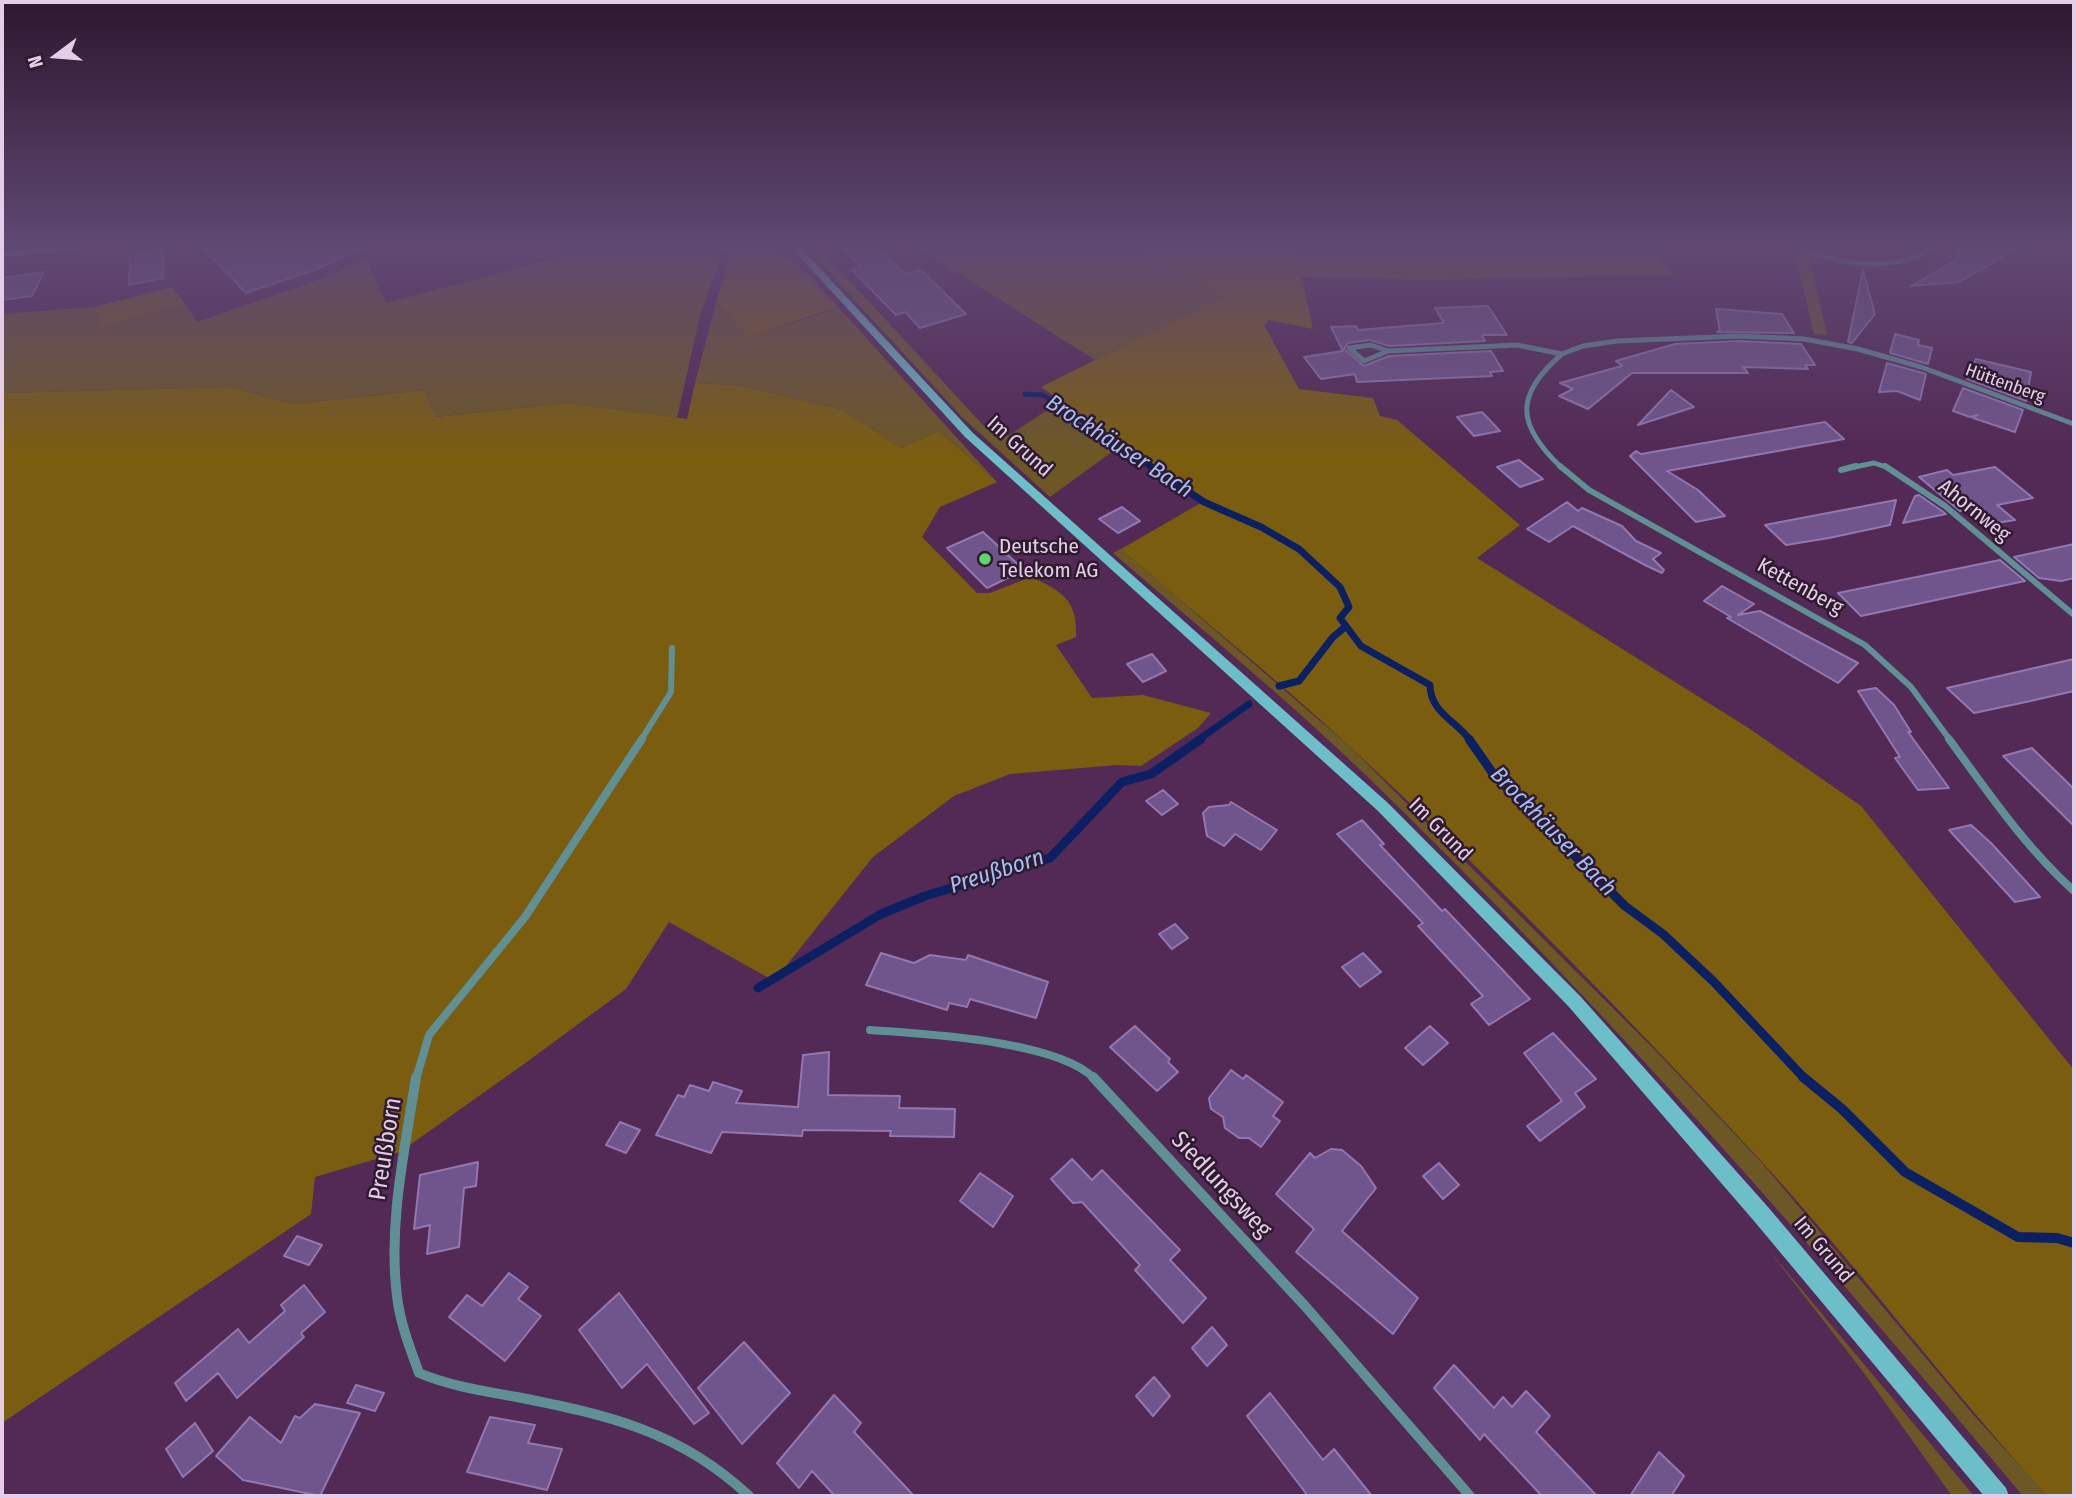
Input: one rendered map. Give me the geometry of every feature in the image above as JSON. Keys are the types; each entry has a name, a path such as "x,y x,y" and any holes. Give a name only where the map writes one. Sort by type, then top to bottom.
{"main road":[{"name":"Im Grund","path":"860,317 969,435 1383,807 1575,1002 1761,1214 1998,1496"}],"street":[{"name":"Hüttenberg","path":"1388,351 1371,345 1349,348 1364,361 1388,351 1517,345 1562,354 1573,348 1601,343 1695,337 1754,337 1824,342 1881,355 2074,424"},
{"name":"Kettenberg","path":"1562,354 1537,374 1526,393 1525,403 1530,429 1559,468 1589,490 1865,645 1911,687 2006,816 2051,870 2074,891"},
{"name":"Ahornweg","path":"1841,470 1878,463 1899,473 1939,502 2074,615"},
{"name":"Preußborn","path":"672,649 671,692 606,796 525,917 429,1035 417,1069 396,1213 397,1296 408,1349 419,1373 440,1382 604,1418 666,1438 720,1468 750,1496"},
{"name":"Siedlungsweg","path":"870,1030 929,1034 1029,1051 1077,1065 1091,1075 1305,1306 1470,1496"}],"shaded area":[{"path":"2,317 97,317 101,327 140,317 194,317 197,322 212,317 700,317 677,418 567,403 434,417 423,390 293,404 231,387 2,393"},
{"path":"97,317 140,317 101,327"},
{"path":"712,317 729,317 748,338 811,317 847,317 997,482 939,431 901,448 844,410 737,385 695,383"},
{"path":"729,317 808,317 748,338"},
{"path":"870,317 883,317 983,425 1008,436 1061,401 1123,444 1050,497 963,418"},
{"path":"1027,317 1183,317 1095,360"},
{"path":"1182,317 1310,317 1313,329 1269,320 1264,325 1299,389 1373,398 1380,416 1397,420 1520,525 1477,558 1747,727 1861,806 2074,1070 2074,1496 2047,1496 1798,1202 1661,1054 1507,897 1320,720 1121,549 1206,500 1041,387"},
{"path":"1810,317 1823,317 1827,335 1814,334"},
{"path":"695,383 737,385 844,410 901,448 939,431 997,482 940,507 922,537 977,593 990,593 1031,577 1066,598 1074,614 1076,637 1056,645 1092,698 1143,695 1211,713 1198,728 1141,766 1117,765 1010,774 954,796 873,857 774,981 669,922 626,989 400,1152 315,1177 311,1214 2,1423 2,393 231,387 293,404 424,390 435,417 567,403 687,419"},
{"path":"1121,549 1348,745 1657,1052 1763,1164 1971,1412 2047,1496 2023,1496 1867,1312 1708,1132 1627,1043 1460,869 1312,725 1113,553"},
{"path":"1767,1248 1974,1496 1952,1496 1864,1373"}],"building":[{"path":"910,317 956,317 920,328"},
{"path":"1440,317 1495,317 1507,335 1482,335 1485,341 1389,346 1370,340 1348,343 1344,349 1364,366 1389,356 1491,351 1503,371 1490,372 1492,376 1357,382 1355,374 1321,379 1304,357 1343,351 1331,327 1356,326 1358,330 1444,323"},
{"path":"1717,317 1784,317 1794,333 1717,332 1720,331"},
{"path":"1853,317 1873,317 1852,343 1848,342"},
{"path":"1895,334 1919,340 1918,345 1932,348 1928,364 1890,353"},
{"path":"1739,341 1801,344 1815,365 1805,365 1808,369 1743,367 1748,373 1632,373 1588,409 1559,396 1573,389 1560,383 1622,366 1616,361 1675,344"},
{"path":"1976,359 2031,372 2026,401 1967,379"},
{"path":"1887,363 1926,374 1920,400 1897,391 1879,392"},
{"path":"1963,388 2023,410 2015,432 1973,418 1978,415 1970,417 1953,411"},
{"path":"1671,390 1694,407 1638,425"},
{"path":"1482,412 1500,431 1474,436 1457,417"},
{"path":"1825,422 1844,439 1667,471 1698,490 1725,516 1696,522 1630,456 1636,451 1641,454"},
{"path":"1519,460 1543,479 1520,487 1497,467"},
{"path":"1995,467 2033,498 1997,505 2015,520 1990,524 1971,509 1960,511 1919,477 1947,470 1953,475"},
{"path":"1919,495 1946,514 1903,523 1915,496"},
{"path":"1896,500 1890,525 1829,538 1786,545 1765,525"},
{"path":"1567,502 1578,511 1582,508 1622,526 1636,541 1661,553 1653,559 1664,570 1662,573 1573,526 1549,542 1527,529"},
{"path":"1122,507 1140,521 1118,533 1099,519"},
{"name":"Deutsche Telekom AG","path":"983,532 1024,570 987,588 947,548"},
{"path":"2074,544 2074,578 2061,581 2039,578 2014,557"},
{"path":"2000,560 2025,581 1861,616 1838,593"},
{"path":"1722,586 1754,604 1738,615 1760,611 1858,663 1838,683 1727,618 1731,617 1704,601"},
{"path":"1152,654 1166,671 1143,682 1127,664"},
{"path":"2074,659 2074,691 2026,702 1974,713 1947,688"},
{"path":"1876,688 1894,705 1911,732 1908,732 1949,788 1918,790 1895,758 1900,757 1858,691"},
{"path":"2032,748 2074,789 2074,826 2003,756"},
{"path":"1163,790 1178,804 1162,815 1146,801"},
{"path":"1231,802 1277,830 1261,850 1235,834 1224,846 1207,836 1203,813 1209,807 1229,805"},
{"path":"1362,820 1384,844 1380,845 1530,999 1489,1025 1471,1004 1483,996 1418,926 1423,923 1337,834"},
{"path":"1971,825 2040,897 2015,902 1949,830"},
{"path":"1175,924 1188,938 1172,949 1159,934"},
{"path":"881,953 914,963 930,955 966,960 968,955 1048,982 1036,1018 970,999 967,1007 949,1003 947,1010 866,985"},
{"path":"1363,953 1381,972 1360,987 1342,967"},
{"path":"1135,1026 1170,1059 1168,1062 1178,1072 1157,1091 1110,1047"},
{"path":"1430,1026 1448,1043 1423,1065 1405,1048"},
{"path":"1553,1033 1596,1079 1575,1093 1585,1107 1540,1141 1527,1126 1562,1101 1524,1053"},
{"path":"829,1052 828,1095 900,1096 899,1108 955,1109 954,1137 890,1136 891,1131 803,1130 802,1136 722,1132 711,1153 656,1135 678,1095 684,1097 690,1085 709,1091 713,1082 742,1091 736,1103 798,1107 803,1055"},
{"path":"1231,1070 1243,1079 1246,1075 1283,1102 1273,1116 1280,1121 1261,1147 1249,1138 1239,1138 1225,1128 1223,1117 1211,1109 1209,1098"},
{"path":"620,1122 640,1130 626,1153 606,1145"},
{"path":"1331,1149 1342,1150 1361,1166 1376,1188 1342,1231 1418,1298 1393,1334 1296,1252 1314,1229 1276,1194 1310,1153 1315,1158"},
{"path":"1072,1159 1092,1180 1102,1170 1180,1250 1170,1260 1206,1298 1183,1323 1135,1270 1140,1265 1082,1202 1073,1203 1051,1179"},
{"path":"478,1162 476,1186 464,1188 459,1247 427,1254 430,1225 414,1229 420,1175"},
{"path":"1439,1163 1459,1185 1443,1199 1423,1176"},
{"path":"980,1173 1013,1196 993,1227 960,1201"},
{"path":"297,1236 322,1245 309,1265 284,1256"},
{"path":"509,1273 528,1287 518,1299 541,1316 505,1361 449,1317 467,1295 482,1306"},
{"path":"304,1285 325,1312 301,1333 304,1337 237,1398 218,1373 186,1401 175,1383 238,1329 249,1343 285,1311 281,1305"},
{"path":"619,1293 709,1413 694,1424 647,1364 622,1388 579,1330"},
{"path":"1212,1327 1227,1345 1207,1366 1192,1348"},
{"path":"744,1342 790,1393 742,1444 698,1388"},
{"path":"1454,1365 1494,1408 1503,1397 1512,1407 1526,1391 1550,1416 1536,1432 1597,1496 1542,1496 1484,1434 1480,1440 1434,1388"},
{"path":"1154,1377 1170,1396 1153,1416 1136,1396"},
{"path":"356,1385 384,1393 375,1411 347,1403"},
{"path":"1270,1393 1323,1460 1334,1449 1372,1496 1308,1496 1247,1416"},
{"path":"834,1395 861,1423 854,1432 914,1496 835,1496 812,1471 799,1488 777,1463"},
{"path":"315,1404 360,1413 320,1496 243,1480 216,1456 250,1417 281,1443 295,1416 300,1418"},
{"path":"490,1417 535,1425 528,1443 562,1449 547,1490 467,1472"},
{"path":"195,1423 213,1451 183,1477 166,1449"},
{"path":"1659,1452 1684,1476 1671,1496 1630,1496"}],"waterway":[{"name":"Brockhäuser Bach","path":"1025,394 1043,395 1152,468"},
{"name":"Brockhäuser Bach","path":"1150,466 1204,502 1261,527 1299,549 1340,587 1349,607 1340,618 1361,646 1430,685 1431,694 1439,709 1470,740"},
{"name":"Preußborn","path":"1279,686 1299,681 1333,637 1345,627"},
{"name":"Preußborn","path":"1198,740 1249,704"},
{"name":"Preußborn","path":"758,988 881,914 925,896 1050,858 1122,782 1151,774 1201,739"},
{"name":"Brockhäuser Bach","path":"1469,739 1494,775 1625,906 1663,934 1714,982 1804,1077"},
{"name":"Brockhäuser Bach","path":"1804,1077 1842,1109 1905,1172 2018,1237 2057,1238 2074,1243"}],"place":[{"name":"Deutsche Telekom AG","path":"985,559"}]}
